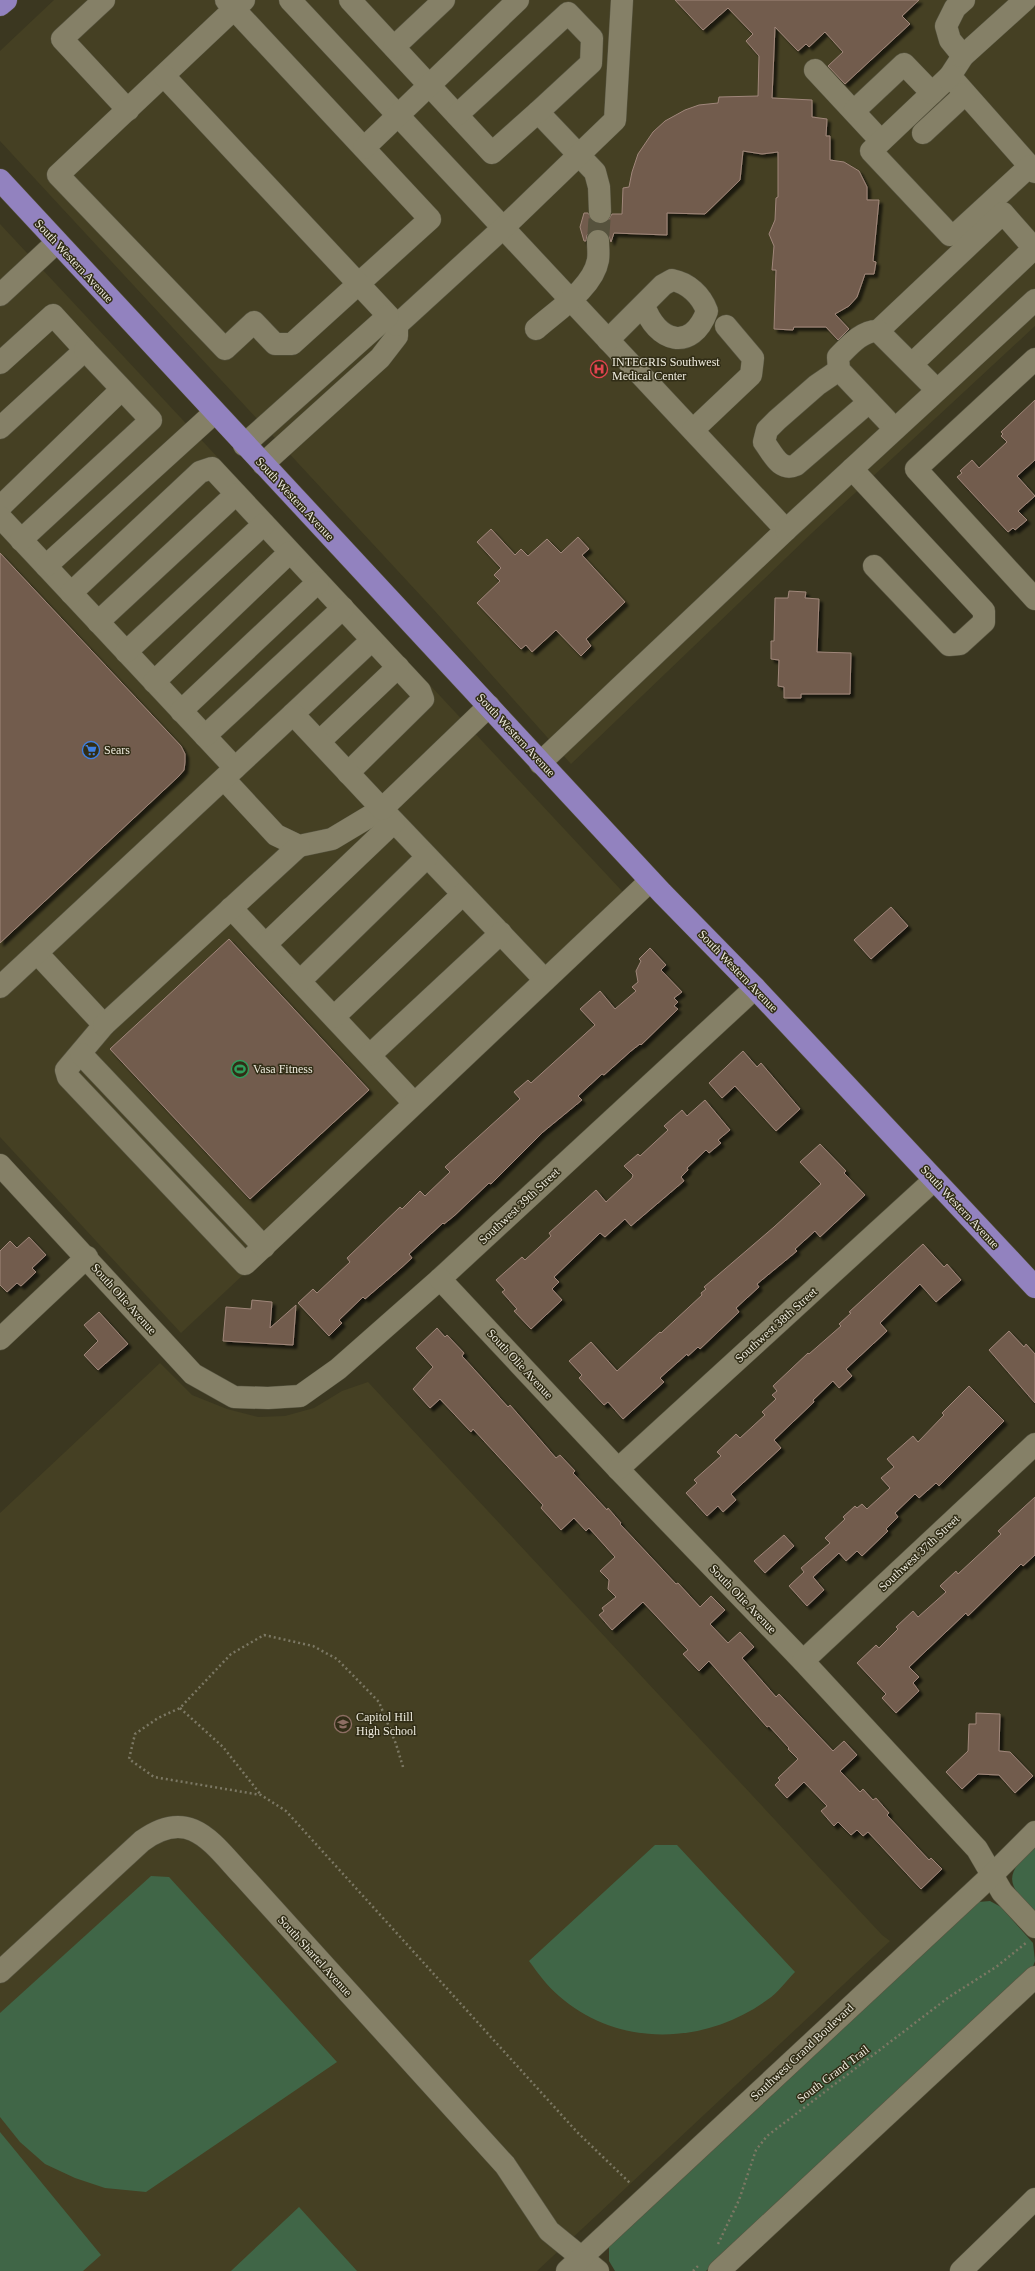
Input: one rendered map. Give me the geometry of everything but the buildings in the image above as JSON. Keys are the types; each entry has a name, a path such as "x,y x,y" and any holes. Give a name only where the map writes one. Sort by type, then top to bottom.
{"main road":[{"path":"0,5 6,0"},
{"name":"South Western Avenue","path":"0,180 244,445 489,706 650,881 755,988 1035,1288"}],"street":[{"path":"104,0 62,39 128,110"},
{"path":"290,0 786,530"},
{"path":"350,0 492,153 591,63 592,38 568,13 457,115"},
{"path":"394,47 444,0"},
{"path":"364,148 518,0"},
{"path":"244,445 503,228 615,120 622,0"},
{"path":"963,56 950,40 946,26 955,8 964,0"},
{"path":"950,76 1032,169 956,234 950,234 871,151 950,76 963,56 1025,0"},
{"path":"235,3 364,148 430,219 292,344 275,344 254,322 225,349 58,175 128,110 164,76 235,3"},
{"path":"854,111 904,64 932,94"},
{"path":"815,70 881,141"},
{"path":"164,76 392,321 398,336 380,358 263,464"},
{"path":"923,133 965,94"},
{"path":"538,112 578,156 595,172 599,187 600,212"},
{"path":"895,429 839,370 838,357 852,342 871,331 878,331 1003,213 1031,245 1030,252 912,364"},
{"path":"536,329 569,299 583,289 592,276 598,260 598,241"},
{"path":"0,295 57,242"},
{"path":"540,763 786,530 1035,300"},
{"path":"608,340 644,305"},
{"path":"0,363 53,315 150,420 21,540"},
{"path":"693,430 751,375 753,358 726,326"},
{"path":"878,331 937,390"},
{"path":"0,428 84,350"},
{"path":"1035,359 916,469 1035,599"},
{"path":"839,370 817,384 767,430 764,442 782,466 789,468 796,465 869,402"},
{"path":"0,507 121,390"},
{"path":"46,566 214,412"},
{"path":"71,593 200,472 212,468 420,691 423,699 348,773"},
{"path":"852,469 984,611 984,622 960,644 949,645 874,566"},
{"path":"98,622 236,494"},
{"path":"0,517 205,736 229,774 276,835 299,846"},
{"path":"126,652 264,524"},
{"path":"154,682 290,552"},
{"path":"181,711 318,582"},
{"path":"205,736 343,608"},
{"path":"0,987 372,640"},
{"path":"320,741 398,667"},
{"path":"266,944 388,816 489,706"},
{"path":"293,714 545,980"},
{"path":"388,816 332,839 299,846 104,1025 66,1070 68,1077 246,1264 414,1102 650,881"},
{"path":"300,981 427,857"},
{"path":"334,1017 463,894"},
{"path":"231,908 414,1102"},
{"path":"370,1055 501,933"},
{"path":"37,953 104,1025"},
{"name":"Southwest 39th Street","path":"268,1398 300,1396 338,1368 440,1279 755,988"},
{"name":"South Olie Avenue","path":"0,1164 193,1374 234,1397 268,1398"},
{"name":"Southwest 38th Street","path":"618,1469 934,1180"},
{"path":"0,1339 87,1258"},
{"name":"South Olie Avenue","path":"440,1279 618,1469 803,1661 977,1849 1002,1892 1033,1933"},
{"name":"Southwest 37th Street","path":"803,1661 1035,1444"},
{"name":"South Shartel Avenue","path":"0,1972 142,1841 162,1828 182,1826 191,1829 207,1839 248,1882 505,2165 550,2231 583,2267"},
{"name":"Southwest Grand Boulevard","path":"583,2267 645,2199 992,1875 1035,1832"},
{"path":"712,2265 1035,1977"},
{"path":"961,2271 1035,2199"}],"path":[{"path":"261,1794 154,1777 129,1759 135,1734 158,1718 180,1708 231,1654 264,1635 314,1646 338,1659 379,1702 396,1744 403,1767"},
{"path":"180,1708 223,1747 261,1794 286,1811 577,2132 645,2199"},
{"name":"South Grand Trail","path":"713,2249 724,2234 733,2215 756,2150 767,2136 943,2001 1001,1963 1033,1933"},
{"path":"693,2271 712,2265"}],"shaded area":[{"name":"INTEGRIS Southwest Medical Center","path":"54,0 1035,0 1035,326 813,532 571,764 434,610 0,141 0,51"},
{"path":"0,224 635,905 616,926 181,1333 0,1137"},
{"name":"Capitol Hill High School","path":"160,1363 192,1395 227,1409 258,1417 285,1416 314,1408 342,1391 368,1382 882,1935 890,1941 537,2271 0,2271 0,1513"}],"green space":[{"path":"655,1845 677,1845 795,1972 771,1997 743,2015 717,2026 689,2032 662,2034 634,2032 608,2025 582,2013 559,1996 539,1975 529,1961"},
{"path":"1035,1845 1035,1913 1018,1894 1012,1879 1013,1872 1018,1864"},
{"path":"151,1876 169,1877 337,2062 146,2192 105,2188 75,2178 45,2164 20,2142 0,2117 0,2013"},
{"path":"990,1901 1001,1907 1033,1943 1035,1961 1032,1969 706,2271 615,2271 609,2261 609,2246 978,1902"},
{"path":"0,2132 101,2255 83,2271 0,2271"},
{"path":"299,2207 357,2271 231,2271"}],"tunnel":[{"path":"598,241 600,212"}],"place":[{"name":"INTEGRIS Southwest Medical Center","path":"599,369"},
{"name":"Sears","path":"91,750"},
{"name":"Vasa Fitness","path":"240,1069"},
{"name":"Capitol Hill High School","path":"343,1724"}]}
